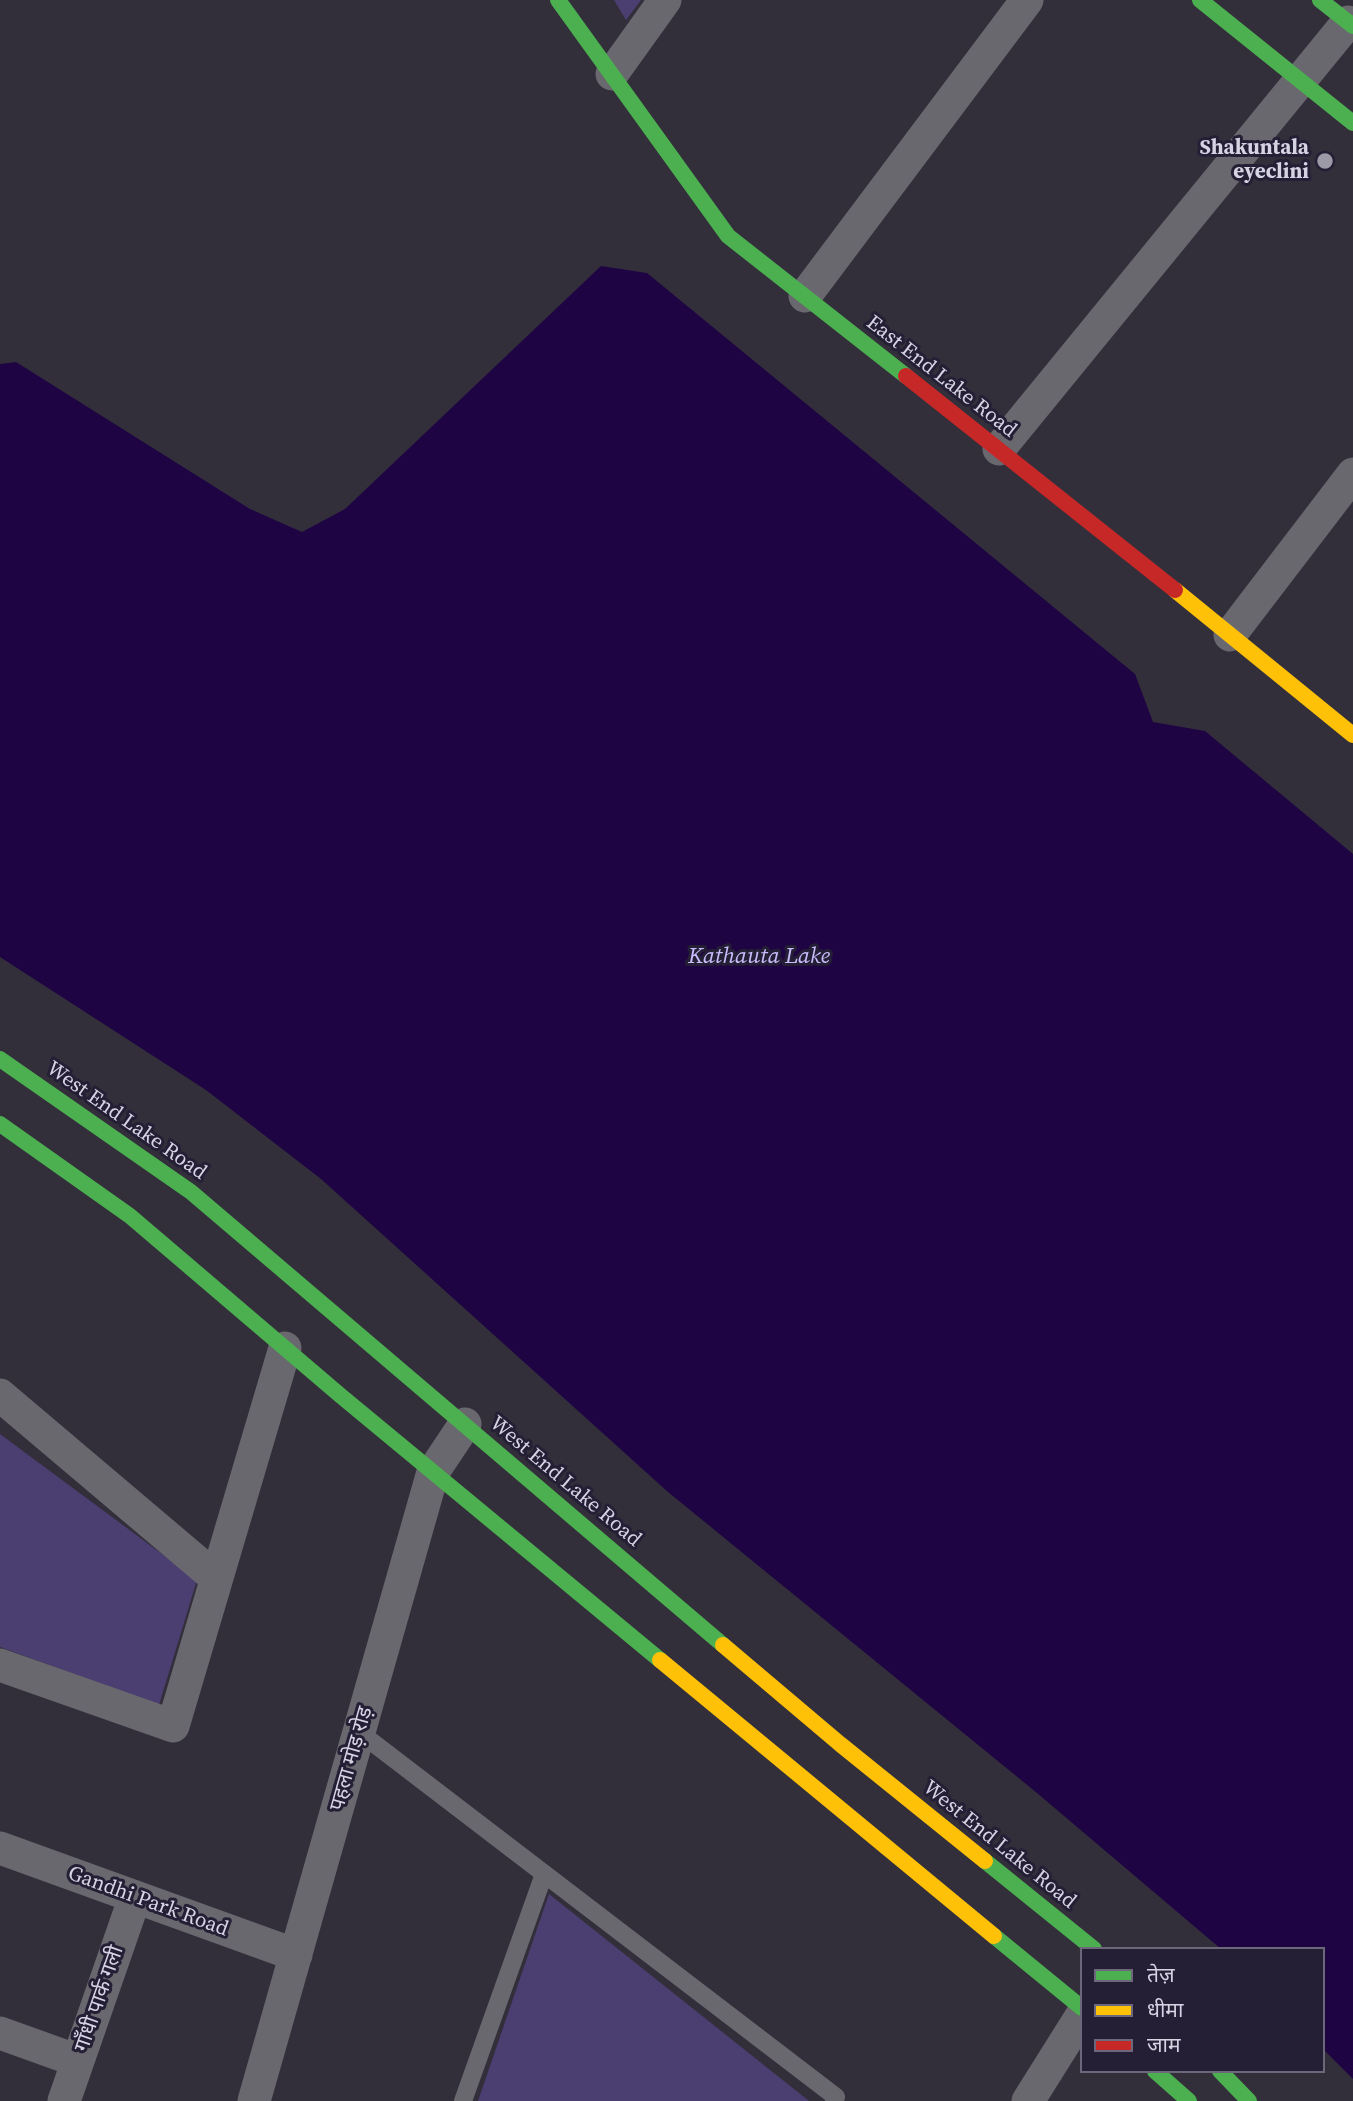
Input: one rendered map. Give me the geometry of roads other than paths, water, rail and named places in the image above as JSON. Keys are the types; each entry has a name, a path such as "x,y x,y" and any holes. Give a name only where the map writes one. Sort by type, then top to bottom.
{"street":[{"name":"East End Lake Road","path":"558,0 728,236 999,449 1353,735"},
{"path":"612,74 665,0"},
{"path":"805,296 1027,0"},
{"path":"1200,0 1353,123"},
{"path":"999,449 1300,80 1350,24 1320,0"},
{"path":"1230,635 1353,474"},
{"name":"West End Lake Road","path":"0,1059 191,1192 841,1744 1092,1947"},
{"path":"0,1124 130,1216 433,1472 1080,2006"},
{"path":"0,1665 173,1726 285,1348"},
{"path":"0,1395 216,1578"},
{"name":"पहला मोड़ रोड़","path":"254,2101 433,1472 465,1424"},
{"name":"Gandhi Park Road","path":"0,1848 296,1955"},
{"name":"गाँधी पार्क गली","path":"64,2101 135,1897"},
{"path":"1028,2101 1080,2018"},
{"path":"0,2033 78,2061"},
{"path":"1158,2073 1189,2101"},
{"path":"1222,2073 1249,2101"}],"lane":[{"path":"359,1732 836,2096 834,2101"},
{"path":"463,2101 544,1874"}],"water":[{"name":"Kathauta Lake","path":"601,266 647,273 1135,674 1153,722 1205,731 1353,854 1353,2079 1325,2051 1325,1947 1219,1947 1037,1793 668,1492 321,1179 206,1090 0,957 0,364 16,362 250,509 302,532 345,509"}],"place":[{"name":"Shakuntala eyeclini","path":"1325,161"}]}
